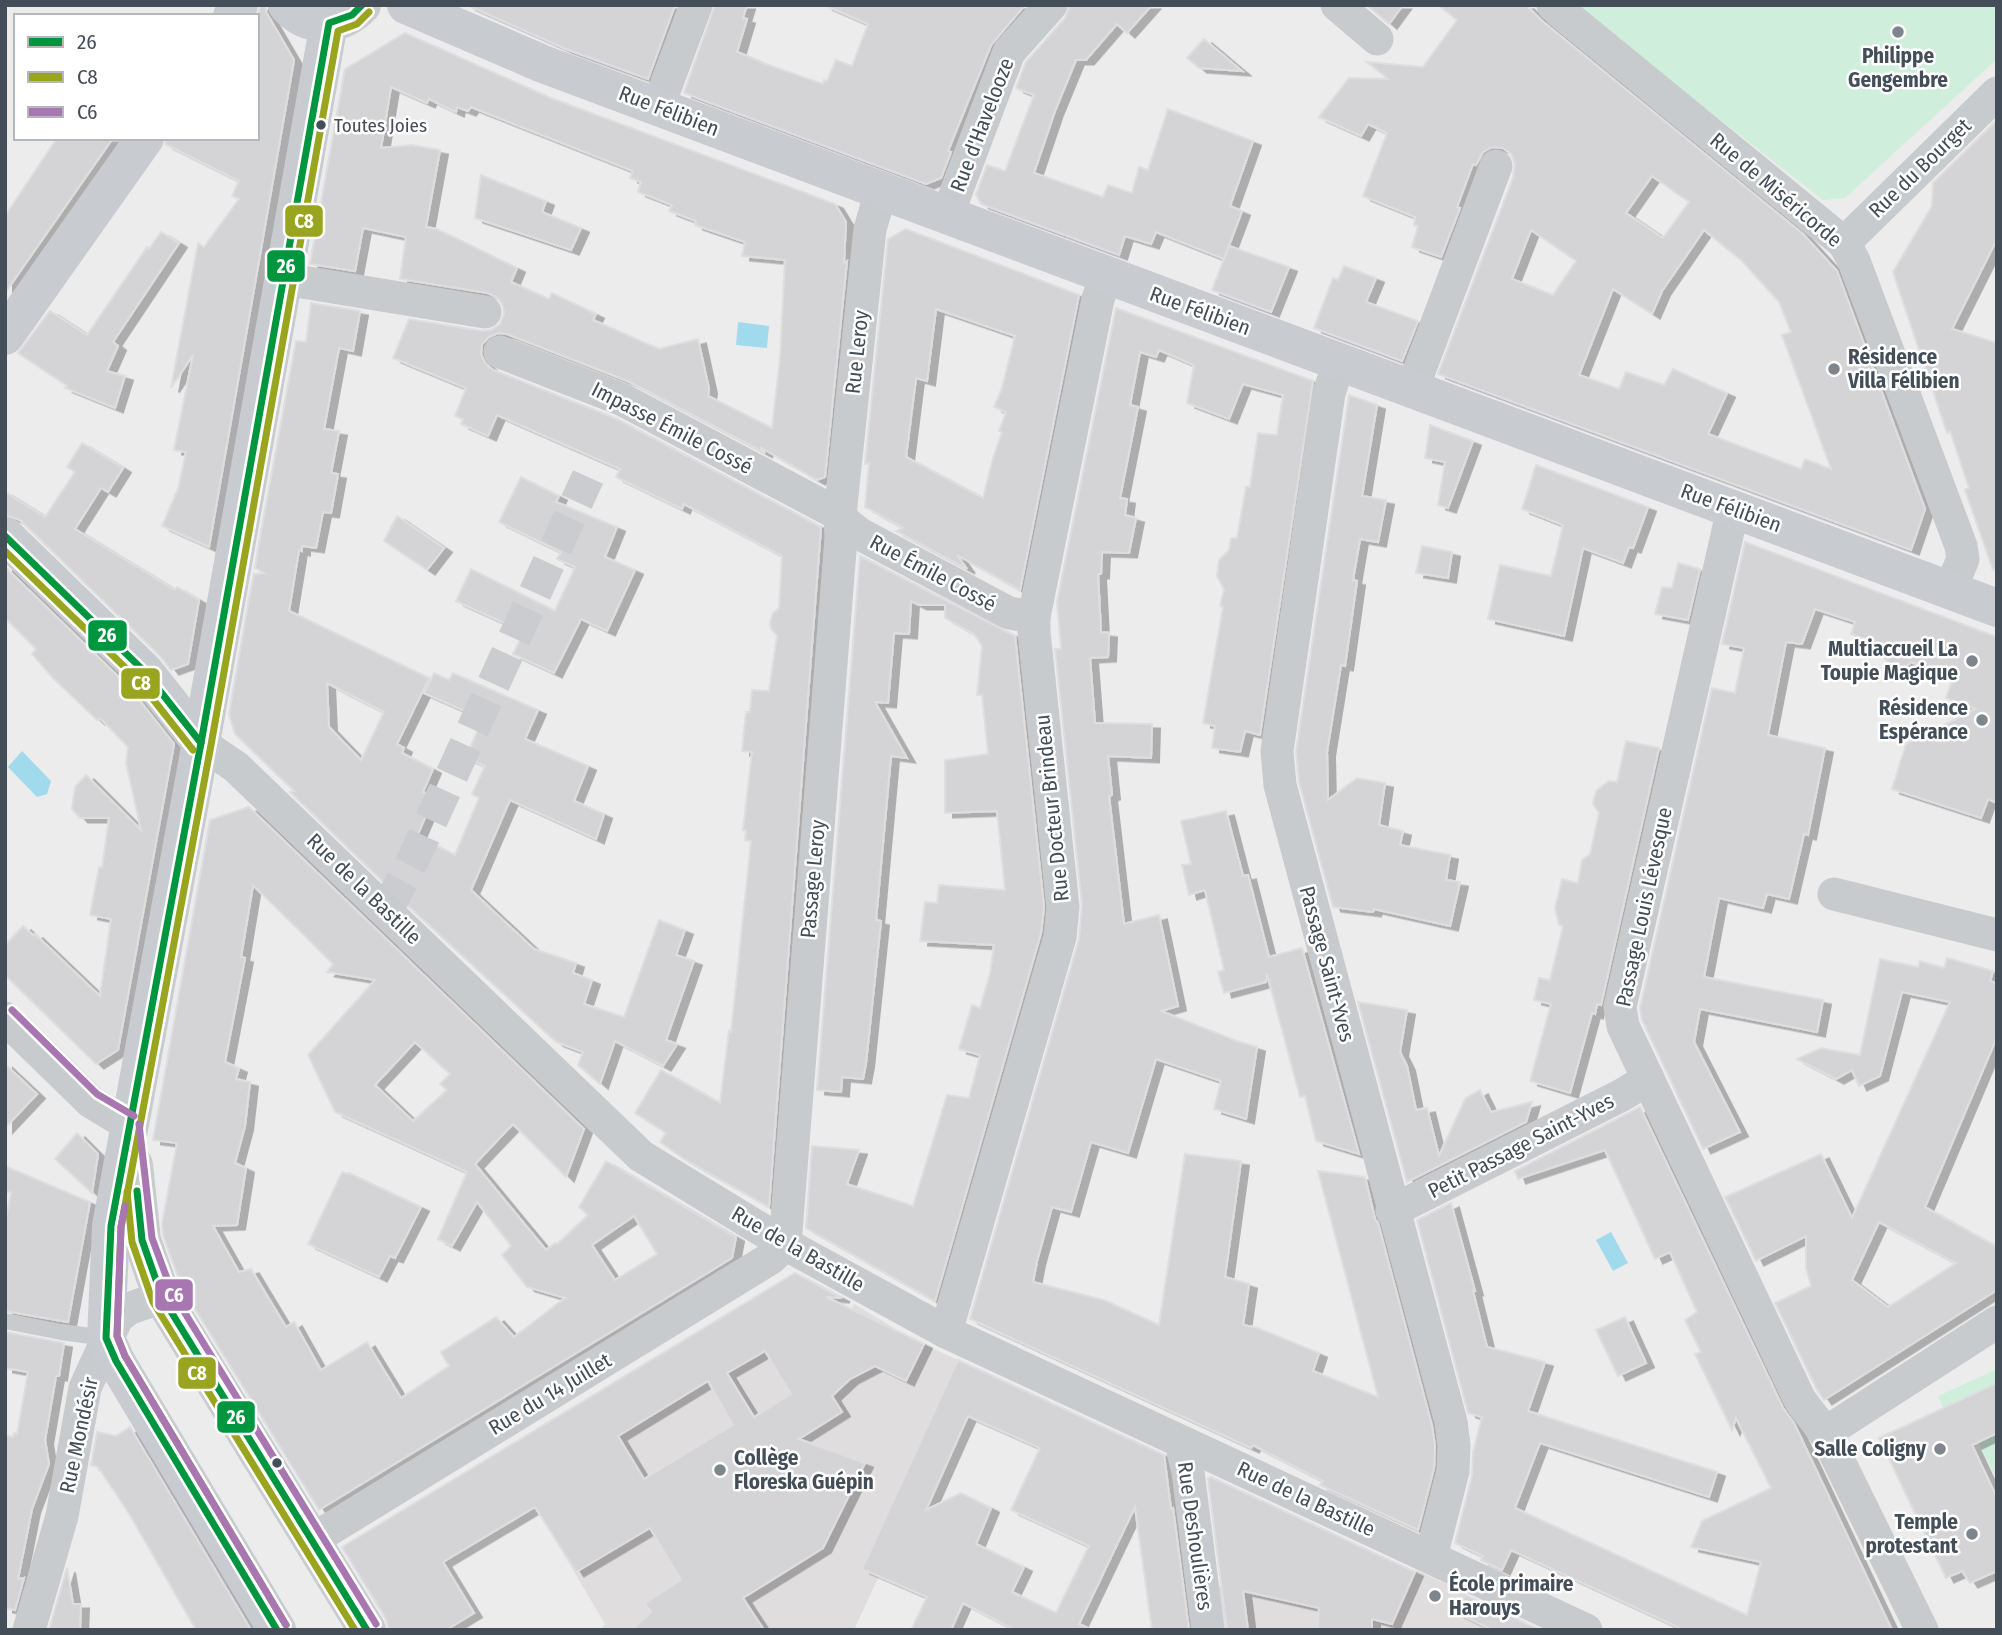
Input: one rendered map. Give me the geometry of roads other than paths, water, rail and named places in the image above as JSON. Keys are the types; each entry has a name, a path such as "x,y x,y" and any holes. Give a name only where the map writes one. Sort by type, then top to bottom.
{"main road":[{"path":"287,5 302,18 329,23 348,17 362,5"},
{"name":"Rue Félibien","path":"406,5 543,64 1997,608"},
{"name":"Rue Mondésir","path":"106,1338 111,1226 201,743 329,23"},
{"path":"5,336 144,140"},
{"name":"Rue de la Bastille","path":"5,536 145,672 201,743"},
{"name":"Rue de la Bastille","path":"145,672 165,682 186,686 206,675 215,661"},
{"path":"129,1125 142,1240 162,1297 366,1630"},
{"path":"106,1338 116,1360 277,1630"}],"street":[{"path":"658,107 696,5"},
{"name":"Rue d'Havelooze","path":"947,216 1009,52 1051,5"},
{"path":"1337,5 1377,39"},
{"name":"Rue de Miséricorde","path":"1553,5 1844,243 1854,261 1961,546 1963,559 1950,590"},
{"name":"Rue du Bourget","path":"1844,243 1997,93"},
{"path":"1412,390 1496,166"},
{"name":"Rue Leroy","path":"840,515 870,229 881,191"},
{"name":"Rue Docteur Brindeau","path":"946,1332 1060,937 1063,907 1034,617 1098,299 1106,276"},
{"path":"284,279 485,312"},
{"name":"Impasse Émile Cossé","path":"500,352 623,400 840,515"},
{"name":"Passage Saint-Yves","path":"1339,363 1329,393 1277,751 1280,785 1392,1211 1451,1422 1453,1471 1429,1566"},
{"name":"Passage Louis Lévesque","path":"1733,509 1620,1007 1623,1026 1800,1400 1825,1433 1922,1630"},
{"name":"Rue Émile Cossé","path":"840,515 846,524 860,534 1009,613 1034,617"},
{"name":"Passage Leroy","path":"785,1244 841,538 840,515"},
{"name":"Rue de la Bastille","path":"201,743 236,767 641,1156 785,1244 946,1332 1181,1443 1429,1566 1586,1630"},
{"path":"1834,894 1997,935"},
{"path":"5,1018 91,1102 129,1125"},
{"name":"Petit Passage Saint-Yves","path":"1392,1211 1622,1096 1648,1079"},
{"name":"Rue du 14 Juillet","path":"312,1540 771,1258 785,1244"},
{"path":"106,1338 117,1318 128,1310 162,1297"},
{"path":"1825,1433 1997,1322"},
{"name":"Rue Mondésir","path":"29,1630 62,1516 85,1388 106,1338"},
{"name":"Rue Deshoulières","path":"1181,1443 1188,1472 1208,1630"}],"lane":[{"path":"5,1321 106,1338"}],"water":[{"path":"738,322 769,326 767,348 736,345"},
{"path":"22,751 51,781 47,794 37,797 8,767"},
{"path":"1611,1232 1628,1263 1613,1271 1596,1240"}],"tunnel":[{"path":"387,910 413,860 588,477"}],"place":[{"name":"Philippe Gengembre","path":"1898,32"},
{"name":"Toutes Joies","path":"321,125"},
{"name":"Résidence Villa Félibien","path":"1834,369"},
{"name":"Multiaccueil La Toupie Magique","path":"1972,661"},
{"name":"Résidence Espérance","path":"1982,720"},
{"name":"Salle Coligny","path":"1940,1449"},
{"name":"Collège Floreska Guépin","path":"720,1470"},
{"name":"Temple protestant","path":"1972,1534"},
{"name":"École primaire Harouys","path":"1435,1596"}]}
